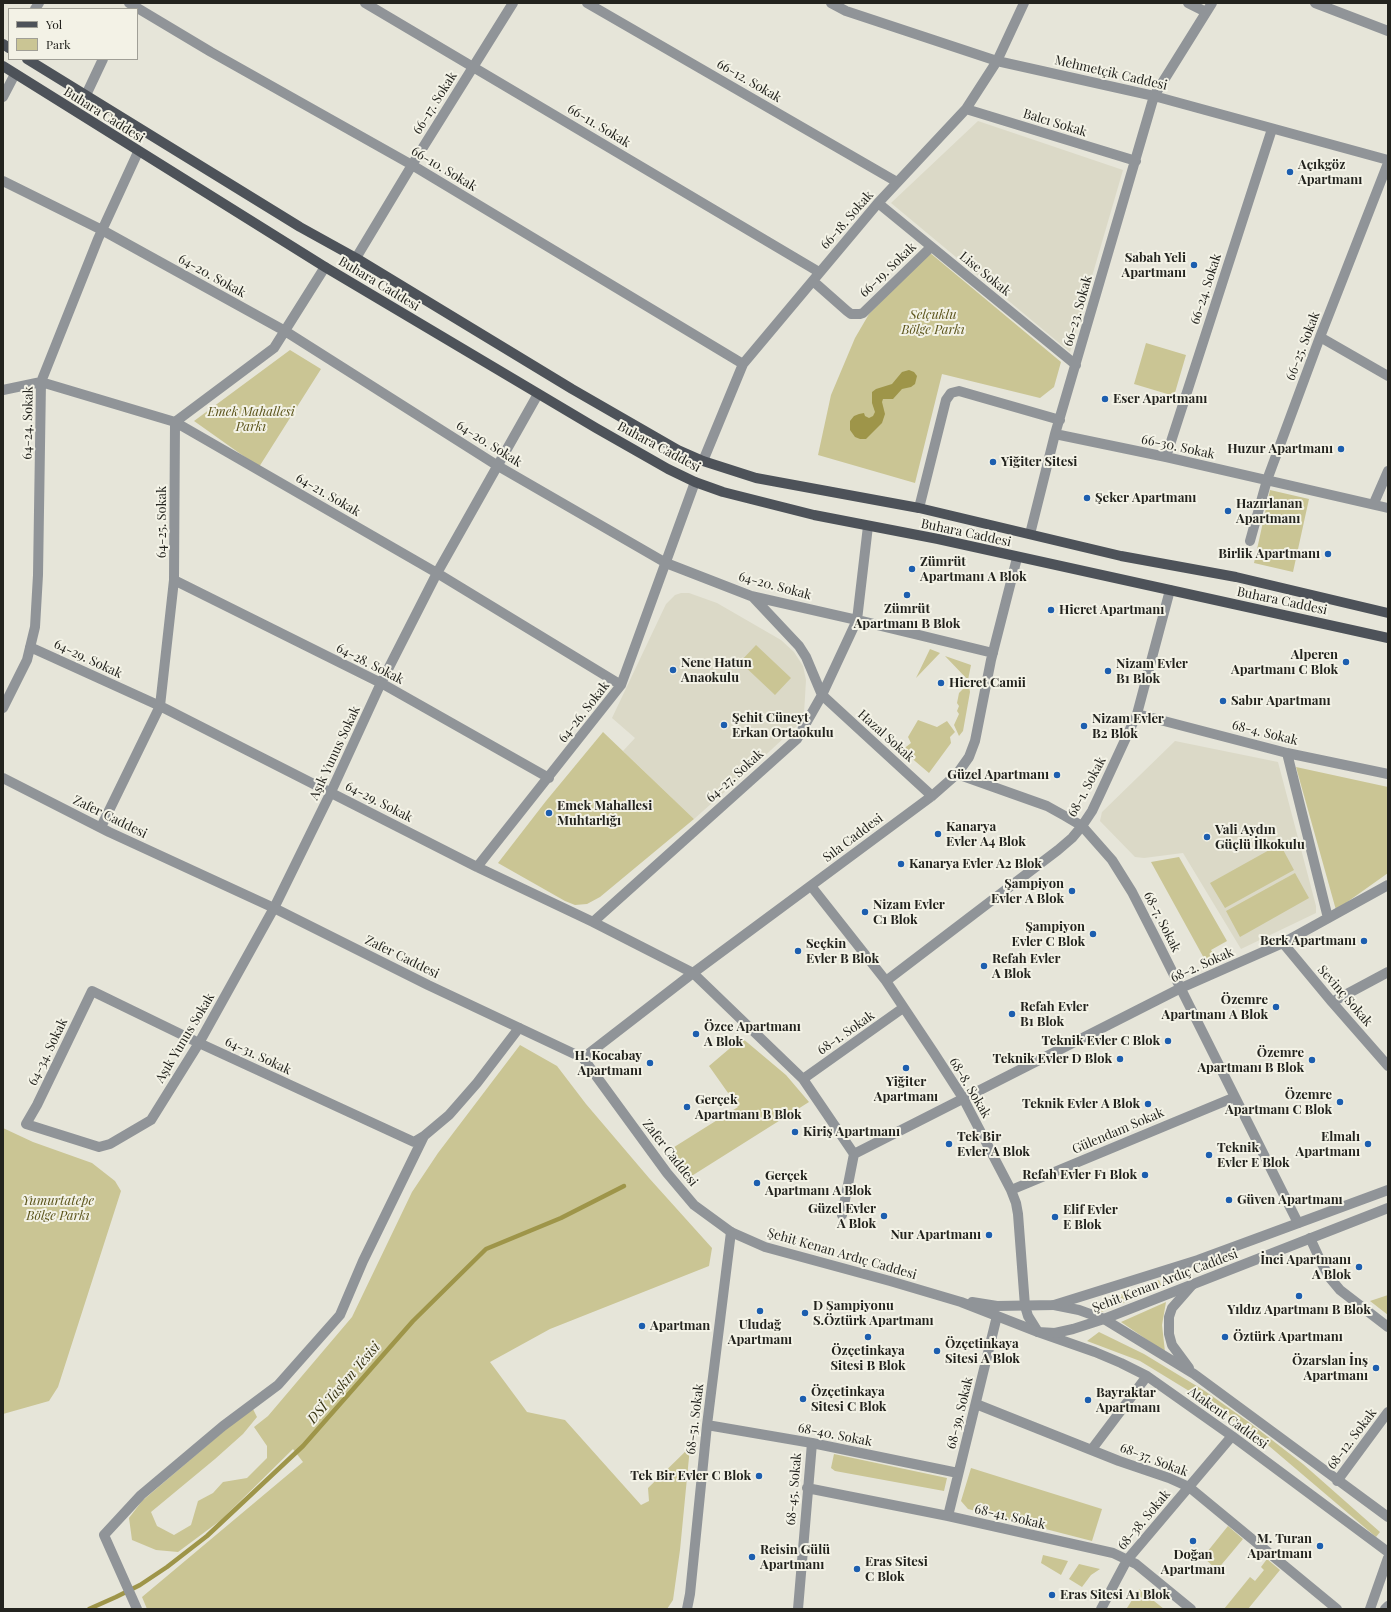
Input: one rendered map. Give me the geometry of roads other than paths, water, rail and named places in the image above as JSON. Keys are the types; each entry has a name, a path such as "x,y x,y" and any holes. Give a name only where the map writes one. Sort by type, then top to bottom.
{"main road":[{"name":"Buhara Caddesi","path":"30,60 300,227 356,258 619,416 678,450 703,461 756,478 919,508 1121,556 1239,577 1388,613"},
{"name":"Buhara Caddesi","path":"3,66 138,152 325,267 538,394 662,466 695,482 751,500 814,515 1170,590 1388,638"}],"street":[{"name":"66-11. Sokak","path":"365,3 474,66 819,272"},
{"name":"66-17. Sokak","path":"356,258 412,164 513,3"},
{"name":"66-12. Sokak","path":"587,3 897,182"},
{"name":"Mehmetçik Caddesi","path":"831,3 846,11 997,61 1154,96 1388,160"},
{"name":"66-18. Sokak","path":"703,461 743,364 878,203 966,109 997,61 1024,3"},
{"path":"1188,3 1206,12"},
{"name":"66-23. Sokak","path":"1030,534 1055,434 1154,96 1212,3"},
{"path":"1316,3 1388,31"},
{"name":"66-10. Sokak","path":"138,8 211,52 412,164 743,364"},
{"path":"86,95 103,60"},
{"path":"3,96 15,74"},
{"name":"Balcı Sokak","path":"966,109 1136,161"},
{"name":"66-24. Sokak","path":"1166,457 1272,129"},
{"name":"64-24. Sokak","path":"3,708 27,660 35,627 38,575 41,382 102,230 138,152"},
{"name":"66-25. Sokak","path":"1250,541 1267,480 1320,337 1388,163"},
{"name":"64-20. Sokak","path":"3,181 102,230 285,331 498,466 666,563 751,596 994,653"},
{"name":"Lise Sokak","path":"878,203 1076,365"},
{"name":"66-19. Sokak","path":"813,281 851,314 863,313 931,247"},
{"path":"175,422 274,348 325,267"},
{"path":"1320,337 1388,376"},
{"name":"64-21. Sokak","path":"3,390 41,382 175,422 437,573 621,685"},
{"path":"919,508 946,400 951,393 959,390 1060,420"},
{"name":"Aşık Yunus Sokak","path":"99,1147 110,1144 151,1120 199,1043 274,908 331,792 381,683 437,573 538,394"},
{"name":"64-25. Sokak","path":"101,827 160,706 174,580 175,422"},
{"name":"66-30. Sokak","path":"1055,434 1374,503 1388,508"},
{"path":"1374,503 1388,471"},
{"name":"64-26. Sokak","path":"477,867 549,778 621,685 695,482"},
{"name":"64-27. Sokak","path":"593,922 797,739 822,695 857,620 868,526"},
{"name":"Sıla Caddesi","path":"583,1058 693,973 932,796 957,774 973,750 1017,558"},
{"name":"64-28. Sokak","path":"174,580 381,683 549,778"},
{"name":"68-1. Sokak","path":"886,981 1058,850 1072,838 1082,826 1092,811 1137,714 1170,590"},
{"path":"751,596 799,646 806,657 822,695"},
{"name":"64-29. Sokak","path":"30,647 160,706 477,867 593,922 693,973 803,1079 854,1154"},
{"name":"Hazal Sokak","path":"822,695 932,796"},
{"name":"68-4. Sokak","path":"1137,714 1287,752 1388,774"},
{"path":"1287,752 1328,918"},
{"name":"68-7. Sokak","path":"957,774 1047,806 1082,826 1112,860 1132,892 1298,1223"},
{"name":"Zafer Caddesi","path":"3,778 101,827 274,908 583,1058 694,1205 731,1232"},
{"name":"68-2. Sokak","path":"854,1154 1181,988 1283,943 1388,885"},
{"name":"68-8. Sokak","path":"811,886 886,981 963,1098 1011,1190 1018,1214 1025,1306 1028,1316 1038,1332"},
{"name":"Sevinç Sokak","path":"1283,943 1388,1066"},
{"path":"1332,1002 1388,972"},
{"name":"64-31. Sokak","path":"92,991 199,1043 414,1142 424,1136"},
{"name":"64-34. Sokak","path":"92,991 43,1093 26,1124 99,1147"},
{"name":"68-1. Sokak","path":"803,1079 903,1008"},
{"path":"135,1605 104,1535 141,1495 223,1426 278,1385 340,1315 363,1261 424,1136 449,1115 477,1083 519,1028"},
{"name":"Gülendam Sokak","path":"1011,1190 1235,1097"},
{"path":"842,1215 854,1154"},
{"name":"Şehit Kenan Ardıç Caddesi","path":"948,1298 997,1306 1054,1305 1198,1260 1388,1190"},
{"name":"Şehit Kenan Ardıç Caddesi","path":"731,1232 765,1247 948,1298 1038,1332 1056,1333 1104,1319 1388,1208"},
{"name":"68-51. Sokak","path":"687,1609 692,1579 707,1425 731,1232"},
{"path":"1310,1238 1330,1278 1340,1290 1388,1327"},
{"path":"1193,1284 1172,1308 1169,1317 1169,1334 1172,1344 1194,1374"},
{"name":"Atakent Caddesi","path":"1054,1305 1079,1310 1104,1319 1194,1374 1337,1481 1388,1517"},
{"name":"68-39. Sokak","path":"948,1516 997,1316"},
{"name":"Atakent Caddesi","path":"1038,1332 1102,1355 1147,1376 1232,1436 1388,1552"},
{"path":"1092,1449 1147,1376"},
{"name":"68-37. Sokak","path":"976,1404 1189,1487 1337,1609"},
{"name":"68-12. Sokak","path":"1337,1481 1388,1412"},
{"name":"68-40. Sokak","path":"707,1425 812,1442 958,1473"},
{"name":"68-38. Sokak","path":"1101,1609 1127,1560 1232,1436"},
{"name":"68-45. Sokak","path":"798,1609 812,1442"},
{"name":"68-41. Sokak","path":"807,1488 948,1516 1113,1553 1136,1564 1191,1609"},
{"path":"1370,1609 1388,1558"},
{"path":"1385,1609 1388,1606"}],"waterway":[{"name":"DSİ Taşkın Tesisi","path":"89,1609 140,1585 167,1567 207,1536 303,1446 413,1321 486,1249 561,1218 624,1186"}],"place":[{"name":"Açıkgöz Apartmanı","path":"1290,172"},
{"name":"Sabah Yeli Apartmanı","path":"1194,265"},
{"name":"Eser Apartmanı","path":"1105,399"},
{"name":"Huzur Apartmanı","path":"1341,449"},
{"name":"Yiğiter Sitesi","path":"993,462"},
{"name":"Şeker Apartmanı","path":"1087,498"},
{"name":"Hazırlanan Apartmanı","path":"1228,511"},
{"name":"Birlik Apartmanı","path":"1328,554"},
{"name":"Zümrüt Apartmanı A Blok","path":"912,569"},
{"name":"Zümrüt Apartmanı B Blok","path":"907,595"},
{"name":"Hicret Apartmanı","path":"1051,610"},
{"name":"Alperen Apartmanı C Blok","path":"1346,662"},
{"name":"Nene Hatun Anaokulu","path":"673,670"},
{"name":"Nizam Evler B1 Blok","path":"1108,671"},
{"name":"Hicret Camii","path":"941,683"},
{"name":"Sabır Apartmanı","path":"1223,701"},
{"name":"Şehit Cüneyt Erkan Ortaokulu","path":"724,725"},
{"name":"Nizam Evler B2 Blok","path":"1084,726"},
{"name":"Güzel Apartmanı","path":"1057,775"},
{"name":"Emek Mahallesi Muhtarlığı","path":"549,813"},
{"name":"Kanarya Evler A4 Blok","path":"938,834"},
{"name":"Vali Aydın Güçlü İlkokulu","path":"1207,837"},
{"name":"Kanarya Evler A2 Blok","path":"901,864"},
{"name":"Şampiyon Evler A Blok","path":"1072,891"},
{"name":"Nizam Evler C1 Blok","path":"865,912"},
{"name":"Şampiyon Evler C Blok","path":"1093,934"},
{"name":"Berk Apartmanı","path":"1364,941"},
{"name":"Seçkin Evler B Blok","path":"798,951"},
{"name":"Refah Evler A Blok","path":"984,966"},
{"name":"Özemre Apartmanı A Blok","path":"1276,1007"},
{"name":"Refah Evler B1 Blok","path":"1012,1014"},
{"name":"Özce Apartmanı A Blok","path":"696,1034"},
{"name":"Teknik Evler C Blok","path":"1168,1041"},
{"name":"Teknik Evler D Blok","path":"1120,1059"},
{"name":"Özemre Apartmanı B Blok","path":"1312,1060"},
{"name":"H. Kocabay Apartmanı","path":"650,1063"},
{"name":"Yiğiter Apartmanı","path":"906,1068"},
{"name":"Özemre Apartmanı C Blok","path":"1340,1102"},
{"name":"Teknik Evler A Blok","path":"1148,1104"},
{"name":"Gerçek Apartmanı B Blok","path":"687,1107"},
{"name":"Kiriş Apartmanı","path":"795,1132"},
{"name":"Tek Bir Evler A Blok","path":"949,1144"},
{"name":"Elmalı Apartmanı","path":"1368,1144"},
{"name":"Teknik Evler E Blok","path":"1209,1155"},
{"name":"Refah Evler F1 Blok","path":"1145,1175"},
{"name":"Gerçek Apartmanı A Blok","path":"757,1183"},
{"name":"Güven Apartmanı","path":"1229,1200"},
{"name":"Güzel Evler A Blok","path":"884,1216"},
{"name":"Elif Evler E Blok","path":"1055,1217"},
{"name":"Nur Apartmanı","path":"989,1235"},
{"name":"İnci Apartmanı A Blok","path":"1359,1267"},
{"name":"Yıldız Apartmanı B Blok","path":"1299,1296"},
{"name":"Uludağ Apartmanı","path":"760,1311"},
{"name":"D Şampiyonu S.Öztürk Apartmanı","path":"805,1313"},
{"name":"Apartman","path":"642,1326"},
{"name":"Özçetinkaya Sitesi B Blok","path":"868,1337"},
{"name":"Öztürk Apartmanı","path":"1225,1337"},
{"name":"Özçetinkaya Sitesi A Blok","path":"937,1351"},
{"name":"Özarslan İnş Apartmanı","path":"1376,1368"},
{"name":"Özçetinkaya Sitesi C Blok","path":"803,1399"},
{"name":"Bayraktar Apartmanı","path":"1088,1400"},
{"name":"Tek Bir Evler C Blok","path":"759,1476"},
{"name":"Doğan Apartmanı","path":"1193,1541"},
{"name":"M. Turan Apartmanı","path":"1320,1546"},
{"name":"Reisin Gülü Apartmanı","path":"752,1557"},
{"name":"Eras Sitesi C Blok","path":"857,1569"},
{"name":"Eras Sitesi A1 Blok","path":"1052,1595"}],"park label":[{"name":"Selçuklu Bölge Parkı","path":"933,322"},
{"name":"Emek Mahallesi Parkı","path":"251,420"},
{"name":"Yumurtatepe Bölge Parkı","path":"58,1208"}]}
